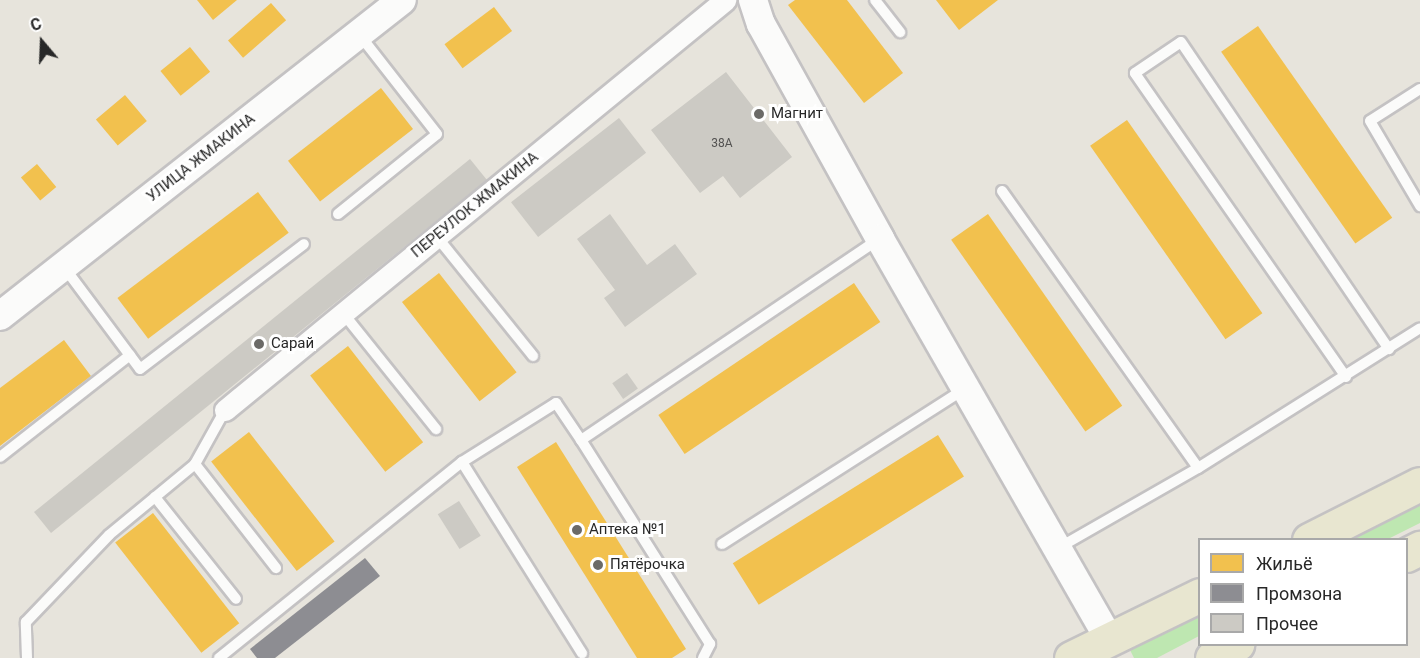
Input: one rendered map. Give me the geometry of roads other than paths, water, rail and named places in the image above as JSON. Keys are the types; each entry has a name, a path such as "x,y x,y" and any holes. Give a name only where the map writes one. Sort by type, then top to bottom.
{"main road":[{"path":"1313,538 1420,484"},
{"path":"1071,658 1114,649 1198,596"},
{"path":"1212,658 1235,646"}],"street":[{"name":"УЛИЦА ЖМАКИНА","path":"0,316 402,0"},
{"name":"ПЕРЕУЛОК ЖМАКИНА","path":"225,410 725,0"},
{"path":"753,0 761,24 880,239 1114,649"}],"lane":[{"path":"875,0 900,32"},
{"path":"338,214 437,134 358,33"},
{"path":"1346,377 1135,73 1181,42 1389,349"},
{"path":"1420,89 1370,121 1420,206"},
{"path":"1002,191 1198,468"},
{"path":"437,237 533,356"},
{"path":"581,440 880,239"},
{"path":"64,267 140,369 304,244"},
{"path":"343,313 436,429"},
{"path":"1057,549 1198,468 1346,377 1420,328"},
{"path":"0,457 130,355"},
{"path":"722,544 964,389"},
{"path":"219,658 462,462 556,403 710,644 703,658"},
{"path":"27,658 26,622 109,535 195,464 225,410"},
{"path":"462,462 581,656"},
{"path":"195,464 276,568"},
{"path":"155,497 236,599"}],"place":[{"name":"Магнит","path":"759,114"},
{"name":"Сарай","path":"259,344"},
{"name":"Аптека №1","path":"577,530"},
{"name":"Пятёрочка","path":"598,565"}]}
